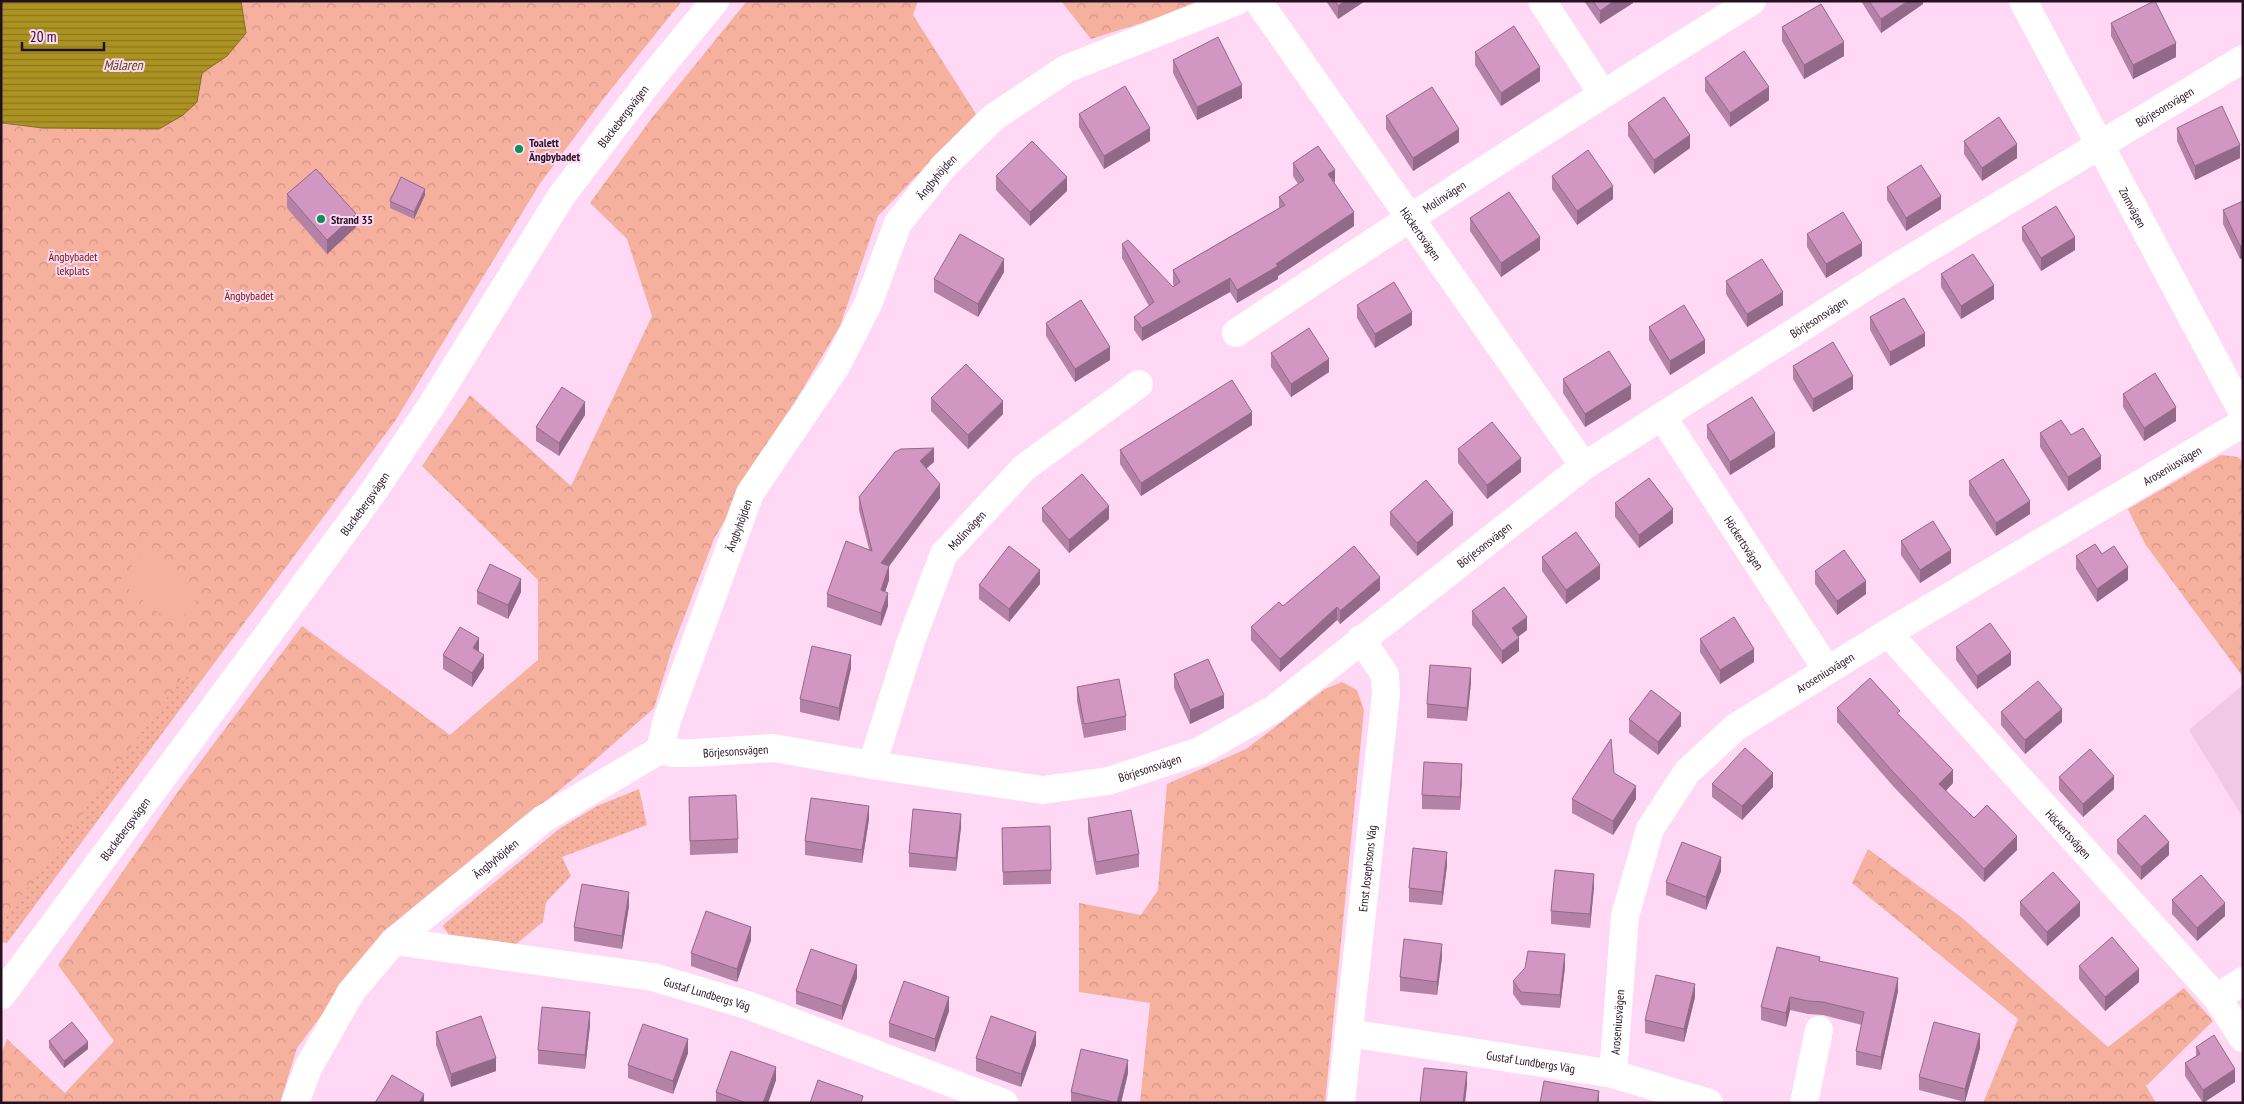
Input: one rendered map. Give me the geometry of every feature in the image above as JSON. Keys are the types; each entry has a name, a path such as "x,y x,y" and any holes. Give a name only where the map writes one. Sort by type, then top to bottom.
{"street":[{"name":"Blackebergsvägen","path":"1,996 371,495 433,403 562,195 653,76 716,1"},
{"name":"Ängbyhöjden","path":"295,1103 308,1068 351,992 394,941 543,818 660,750 667,720 750,492 835,368 868,304 898,223 943,167 994,117 1066,69 1237,1"},
{"name":"Höckertsvägen","path":"1258,1 1584,466"},
{"path":"1542,1 1602,93"},
{"name":"Molinvägen","path":"1236,333 1410,216 1602,93 1752,1"},
{"name":"Zornvägen","path":"2023,1 2243,413"},
{"name":"Börjesonsvägen","path":"660,750 672,754 773,748 872,765 1043,790 1108,780 1200,751 1274,709 1584,466 1892,270 2243,59"},
{"name":"Molinvägen","path":"872,765 911,641 944,554 1024,468 1139,384"},
{"name":"Höckertsvägen","path":"1662,416 1827,670"},
{"name":"Aroseniusvägen","path":"1613,1074 1625,916 1650,830 1687,772 1736,727 1888,633 2243,423"},
{"name":"Höckertsvägen","path":"1888,633 2217,998 2243,1038"},
{"name":"Ernst Josephsons Väg","path":"1341,1103 1386,694 1385,676 1361,639"},
{"name":"Gustaf Lundbergs Väg","path":"394,941 653,977 750,1006 1004,1103"},
{"path":"2217,998 2243,981"},
{"path":"1804,1103 1819,1030"},
{"name":"Gustaf Lundbergs Väg","path":"1349,1033 1613,1074 1709,1103"}],"shaded area":[{"path":"2243,685 2243,818 2189,730"}],"green space":[{"name":"Ängbybadet","path":"241,1 682,1 604,98 541,182 395,421 201,681 183,676 1,924 1,124 43,128 159,129 197,102 202,73 227,56 246,33"},
{"path":"747,1 918,1 913,15 976,114 878,216 840,326 714,539 672,649 654,708 578,775 383,933 297,1048 280,1103 1,1103 1,1055 7,1039 65,1093 114,1041 58,965 177,793 302,626 450,735 538,660 538,580 422,466 470,395 571,486 652,316 627,239 590,203 651,119"},
{"path":"1061,1 1211,1 1091,39"},
{"path":"2221,455 2238,457 2243,462 2243,677 2145,544 2128,509"},
{"path":"145,550 201,594 176,626 119,582"},
{"path":"183,675 201,681 7,943 1,942 1,908"},
{"path":"1342,682 1357,690 1364,710 1325,1103 1140,1103 1150,1003 1079,992 1079,903 1141,915 1158,890 1167,784 1246,749 1325,689"},
{"path":"639,789 647,825 562,857 571,876 546,902 543,922 516,944 449,935 443,926 448,921 559,829 597,806"},
{"path":"1868,849 1961,917 2108,1047 2184,988 2213,1021 2146,1086 2156,1103 1983,1103 2018,1019 1852,883"}],"water":[{"name":"Mälaren","path":"1,1 241,1 246,33 227,56 202,73 197,102 183,115 159,129 43,128 1,123"}],"building":[{"path":"1335,1 1345,1 1338,6"},
{"path":"1593,1 1614,1 1600,11"},
{"path":"1869,1 1908,1 1881,19"},
{"path":"2154,1 2176,43 2133,65 2111,23"},
{"path":"1821,4 1844,42 1804,65 1782,27"},
{"path":"1514,26 1540,67 1501,93 1475,52"},
{"path":"1218,37 1242,85 1197,107 1173,60"},
{"path":"1744,51 1769,87 1730,113 1705,78"},
{"path":"1125,86 1150,128 1104,156 1079,114"},
{"path":"1432,87 1459,129 1413,158 1386,116"},
{"path":"1664,97 1690,135 1654,160 1628,123"},
{"path":"2222,106 2240,145 2195,166 2177,128"},
{"path":"1999,117 2017,144 1982,168 1964,141"},
{"path":"1032,141 1067,177 1030,212 996,176"},
{"path":"1318,146 1335,170 1328,174 1354,212 1276,264 1278,266 1237,290 1230,278 1142,328 1134,317 1154,302 1122,244 1128,240 1173,287 1180,282 1173,270 1285,205 1279,197 1304,180 1293,163"},
{"path":"1588,150 1613,186 1577,211 1552,176"},
{"path":"1921,165 1941,196 1906,218 1887,187"},
{"path":"316,169 356,214 327,240 287,194"},
{"path":"401,177 425,189 414,212 390,201"},
{"path":"1509,192 1540,237 1501,263 1470,218"},
{"path":"2243,201 2243,244 2240,246 2223,210"},
{"path":"2056,206 2075,237 2041,258 2022,227"},
{"path":"1843,212 1862,243 1826,264 1807,234"},
{"path":"960,234 1004,259 978,304 934,279"},
{"path":"1973,254 1994,285 1961,306 1941,274"},
{"path":"1762,259 1783,292 1747,314 1726,281"},
{"path":"1394,282 1412,312 1375,334 1357,305"},
{"path":"1904,298 1925,333 1890,352 1870,317"},
{"path":"1081,300 1110,347 1075,369 1046,323"},
{"path":"1684,305 1705,340 1670,361 1649,327"},
{"path":"1309,328 1329,359 1291,384 1271,353"},
{"path":"1833,342 1853,376 1813,399 1793,366"},
{"path":"1609,351 1631,385 1585,414 1563,379"},
{"path":"966,364 1003,401 968,435 931,398"},
{"path":"2155,373 2176,407 2144,428 2123,394"},
{"path":"1232,380 1252,412 1141,483 1120,450"},
{"path":"562,387 585,402 559,443 536,427"},
{"path":"1752,397 1775,433 1730,462 1707,425"},
{"path":"2061,420 2071,435 2083,428 2101,456 2068,477 2040,433"},
{"path":"1492,422 1521,458 1487,485 1458,449"},
{"path":"934,448 920,461 940,484 881,563 889,566 881,590 888,593 881,613 827,594 846,541 872,551 859,497 895,452 901,449"},
{"path":"2003,459 2030,501 1996,523 1969,481"},
{"path":"1082,474 1109,506 1069,540 1042,508"},
{"path":"1649,478 1673,509 1639,535 1615,503"},
{"path":"1426,480 1453,512 1417,543 1390,512"},
{"path":"1933,521 1951,550 1920,570 1901,541"},
{"path":"1576,532 1600,565 1566,590 1542,557"},
{"path":"2095,544 2102,554 2114,546 2128,567 2097,589 2076,556"},
{"path":"1009,546 1040,570 1009,609 979,585"},
{"path":"1354,546 1380,577 1340,611 1337,607 1280,659 1251,627 1279,602 1283,606"},
{"path":"1844,550 1866,581 1837,601 1815,571"},
{"path":"490,564 521,579 508,605 477,591"},
{"path":"1504,587 1527,617 1512,628 1519,638 1502,651 1472,611"},
{"path":"1734,617 1754,649 1720,670 1700,639"},
{"path":"1990,623 2011,652 1977,676 1956,647"},
{"path":"460,627 479,638 473,648 484,655 472,673 443,655"},
{"path":"812,646 851,655 839,708 800,699"},
{"path":"1208,659 1224,695 1190,710 1174,674"},
{"path":"1430,665 1471,668 1467,708 1427,704"},
{"path":"1870,678 1900,711 1897,713 1953,770 1939,784 1974,818 1987,805 2017,836 1984,869 1893,772 1837,708"},
{"path":"1119,679 1126,716 1084,724 1077,687"},
{"path":"2038,681 2062,709 2025,740 2001,712"},
{"path":"1651,690 1681,713 1658,742 1629,719"},
{"path":"1611,739 1614,773 1636,786 1613,821 1572,799"},
{"path":"1745,748 1773,773 1742,806 1712,784"},
{"path":"2090,749 2114,776 2083,804 2059,777"},
{"path":"1424,762 1462,764 1460,797 1422,795"},
{"path":"736,795 738,839 690,841 689,797"},
{"path":"811,798 869,806 862,850 805,841"},
{"path":"913,809 961,814 956,858 909,853"},
{"path":"1131,810 1139,854 1096,862 1088,818"},
{"path":"2145,815 2169,842 2141,867 2117,840"},
{"path":"1050,826 1051,870 1003,872 1002,828"},
{"path":"1682,842 1721,857 1706,897 1666,882"},
{"path":"1413,848 1447,852 1442,892 1409,888"},
{"path":"1555,870 1594,874 1590,914 1551,911"},
{"path":"2053,872 2080,902 2047,932 2020,902"},
{"path":"2201,875 2225,903 2197,928 2172,900"},
{"path":"582,884 629,892 622,936 574,927"},
{"path":"706,911 751,927 737,969 691,953"},
{"path":"2112,937 2139,969 2105,997 2079,966"},
{"path":"1404,939 1442,944 1437,982 1400,977"},
{"path":"1777,947 1820,957 1819,961 1898,978 1881,1057 1856,1051 1864,1012 1823,1002 1790,997 1786,1013 1761,1007"},
{"path":"811,949 857,965 842,1006 796,991"},
{"path":"1528,951 1565,954 1560,995 1521,992 1513,981 1525,968"},
{"path":"1656,975 1695,984 1684,1029 1645,1020"},
{"path":"904,981 949,997 935,1039 889,1023"},
{"path":"542,1007 590,1012 585,1055 538,1050"},
{"path":"481,1016 496,1058 451,1074 436,1032"},
{"path":"991,1016 1036,1032 1021,1074 976,1058"},
{"path":"72,1022 88,1042 64,1061 49,1041"},
{"path":"1934,1022 1980,1034 1965,1089 1919,1077"},
{"path":"643,1024 688,1039 673,1081 628,1065"},
{"path":"2214,1035 2235,1069 2203,1090 2185,1063 2200,1054 2196,1047"},
{"path":"1081,1049 1128,1060 1117,1103 1071,1092"},
{"path":"731,1051 776,1067 763,1103 746,1103 716,1092"},
{"path":"1424,1068 1467,1072 1463,1103 1420,1103"},
{"path":"392,1075 424,1094 419,1103 375,1103"},
{"path":"818,1080 863,1096 861,1103 810,1103"},
{"path":"1544,1081 1599,1091 1597,1103 1540,1103"}],"place":[{"name":"Toalett Ängbybadet","path":"519,149"},
{"name":"Strand 35","path":"321,219"}],"park label":[{"name":"Ängbybadet lekplats","path":"73,263"}]}
